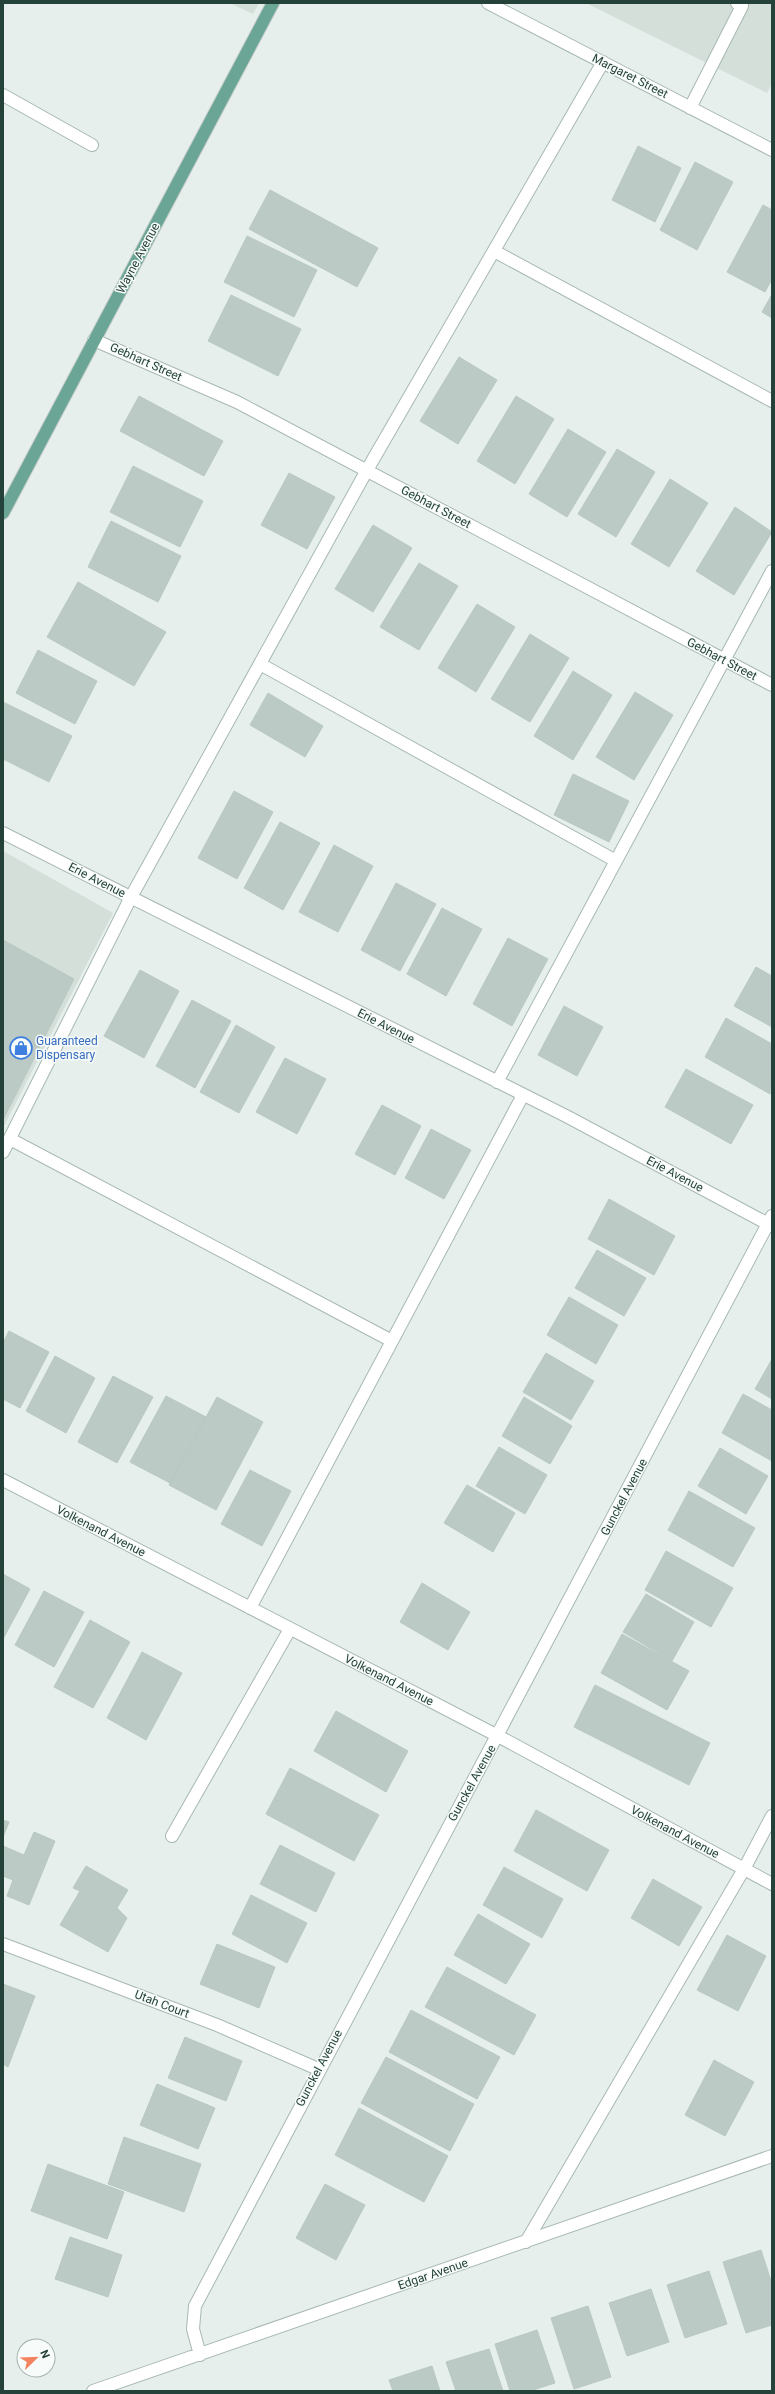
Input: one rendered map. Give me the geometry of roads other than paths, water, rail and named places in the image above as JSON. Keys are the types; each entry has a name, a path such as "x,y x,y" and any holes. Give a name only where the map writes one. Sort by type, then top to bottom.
{"main road":[{"name":"Wayne Avenue","path":"3,513 274,3"}],"street":[{"name":"Margaret Street","path":"488,3 772,150"},
{"path":"690,108 742,6 737,3"},
{"path":"3,1152 131,897 367,470 603,62"},
{"path":"3,95 92,145"},
{"path":"494,250 772,401"},
{"name":"Gebhart Street","path":"94,340 237,402 772,685"},
{"path":"497,1082 772,571"},
{"path":"260,664 616,862"},
{"name":"Erie Avenue","path":"3,832 771,1222"},
{"path":"250,1608 523,1095"},
{"path":"10,1139 392,1341"},
{"name":"Gunckel Avenue","path":"200,2354 193,2329 195,2306 318,2069 472,1780 498,1736 771,1222"},
{"name":"Volkenand Avenue","path":"3,1480 498,1736 772,1884"},
{"path":"172,1836 290,1629"},
{"path":"526,2242 744,1869 772,1816"},
{"name":"Utah Court","path":"3,1944 217,2026 318,2069"},
{"name":"Edgar Avenue","path":"93,2391 772,2156"}],"place":[{"name":"Guaranteed Dispensary","path":"21,1048"}]}
